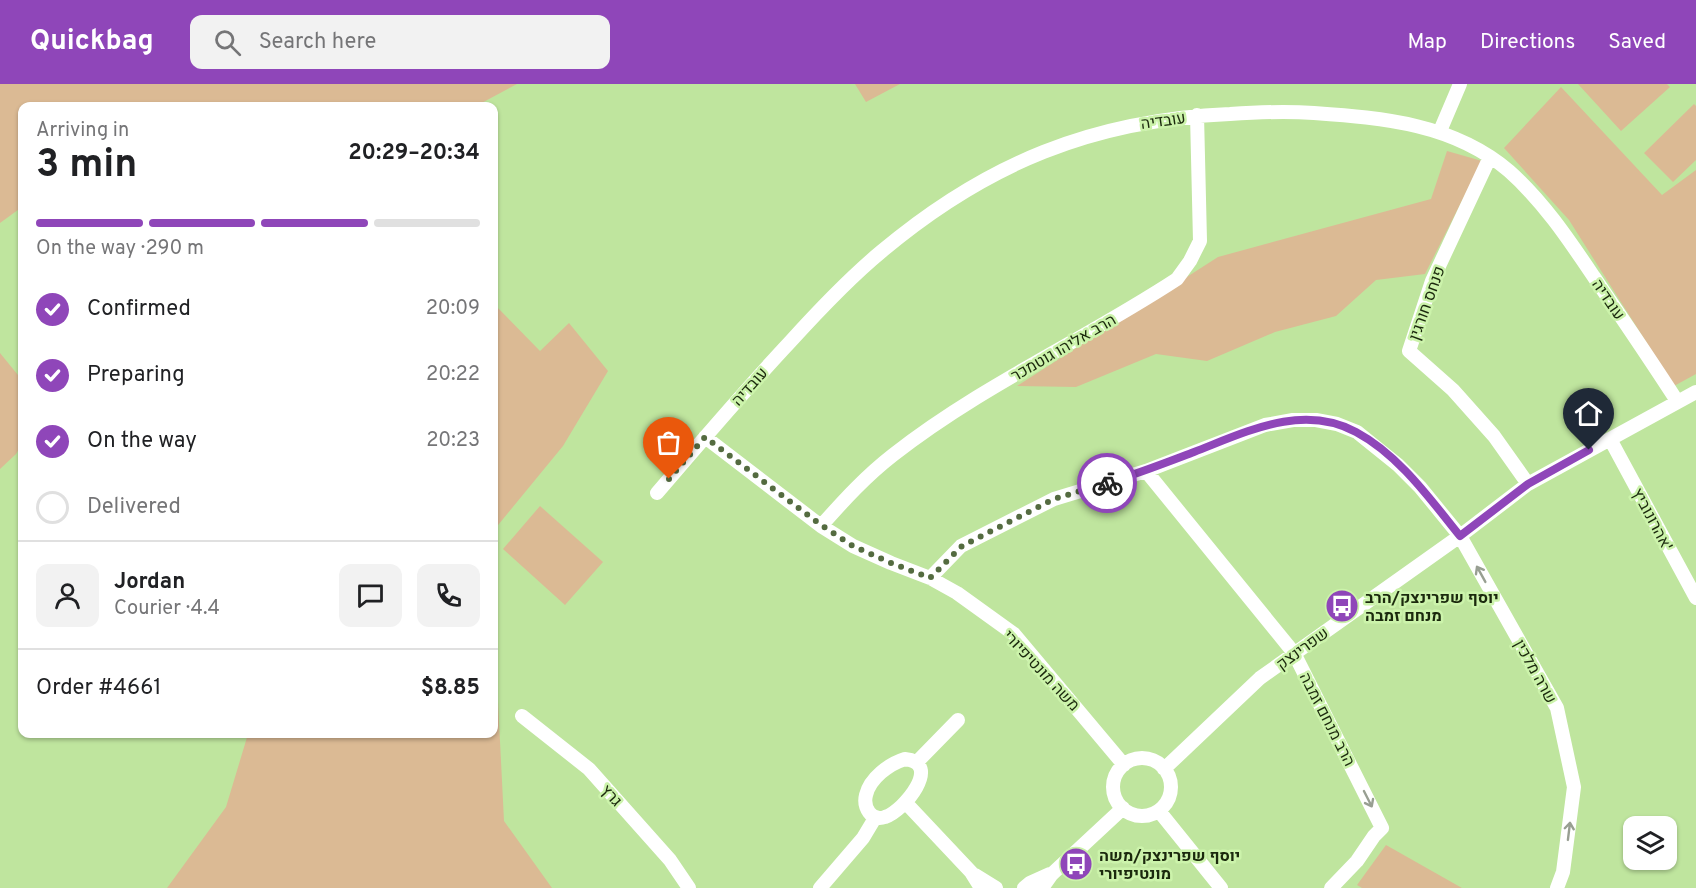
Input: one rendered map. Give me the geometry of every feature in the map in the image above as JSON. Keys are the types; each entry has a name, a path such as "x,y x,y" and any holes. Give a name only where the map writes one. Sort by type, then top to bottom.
{"street":[{"path":"1440,131 1460,84"},
{"name":"עובדיה","path":"657,493 742,394 831,297 882,251 929,215 978,182 1025,159 1087,135 1141,123 1197,115 1285,111 1395,120 1440,131 1490,157 1510,172 1564,232 1677,401"},
{"name":"הרב אליהו גוטמכר","path":"821,525 856,487 932,426 1177,279 1190,261 1200,241 1197,115"},
{"name":"פנחס חורגין","path":"1490,157 1432,281 1408,351 1453,390 1494,436 1528,484"},
{"name":"שפרינצק","path":"1164,769 1260,678 1460,536 1528,484 1696,392"},
{"name":"שרה מלכין","path":"930,578 962,546 1054,499 1146,471 1265,425 1293,420 1316,420 1337,424 1357,432 1398,465 1460,536 1557,708 1574,787 1563,872 1557,888"},
{"name":"משה מונטיפיורי","path":"705,437 821,525 853,546 930,578 957,593 1014,634 1124,765"},
{"name":"אהרונוביץ'","path":"1610,439 1696,598"},
{"name":"הרב מנחם זמבה","path":"1146,471 1294,653 1382,828 1357,861 1331,888"},
{"name":"גרץ","path":"522,716 589,769 670,860 689,888"},
{"path":"916,762 958,720"},
{"path":"1141,758 1158,763 1164,769 1171,786 1170,796 1159,811 1140,816 1123,808 1114,791 1114,781 1124,765 1141,758"},
{"path":"905,759 916,762 920,767 920,778 916,788 906,802 884,818 875,818 869,813 866,805 866,794 872,783 893,762 905,759"},
{"path":"906,802 971,872 981,888"},
{"path":"1042,888 1052,874 1123,808"},
{"path":"1159,811 1221,888"},
{"path":"820,888 863,838 875,818"},
{"path":"971,872 996,888"},
{"path":"1024,888 1052,874"}],"shaded area":[{"path":"0,84 517,84 483,102 18,102 18,210 0,223"},
{"path":"855,84 900,84 866,102"},
{"path":"1578,84 1667,84 1670,87 1621,131"},
{"path":"1561,87 1662,195 1696,170 1696,374 1674,386 1569,220 1504,148"},
{"path":"1694,104 1696,106 1696,160 1673,182 1644,153"},
{"path":"1447,151 1482,161 1425,274 1376,280 1336,316 1275,332 1207,361 1156,354 1076,387 1017,386 1218,257 1431,199"},
{"path":"498,308 540,351 569,323 608,371 563,446 498,525"},
{"path":"0,353 18,375 18,451 0,469"},
{"path":"540,506 603,562 565,605 503,549"},
{"path":"498,701 504,821 552,888 167,888 226,807 247,738 498,738"},
{"path":"1386,845 1462,888 1362,888 1357,885"}],"way so far":[{"path":"669,479 705,437 821,525 853,546 930,578 942,563 962,546 1054,499 1107,483"}],"place":[{"name":"יוסף שפרינצק/הרב מנחם זמבה","path":"1342,606"},
{"name":"יוסף שפרינצק/משה מונטיפיורי","path":"1076,864"}],"route":[{"path":"1107,483 1146,471 1265,425 1293,420 1316,420 1337,424 1357,432 1378,447 1420,488 1460,536 1528,484 1589,450"}]}
